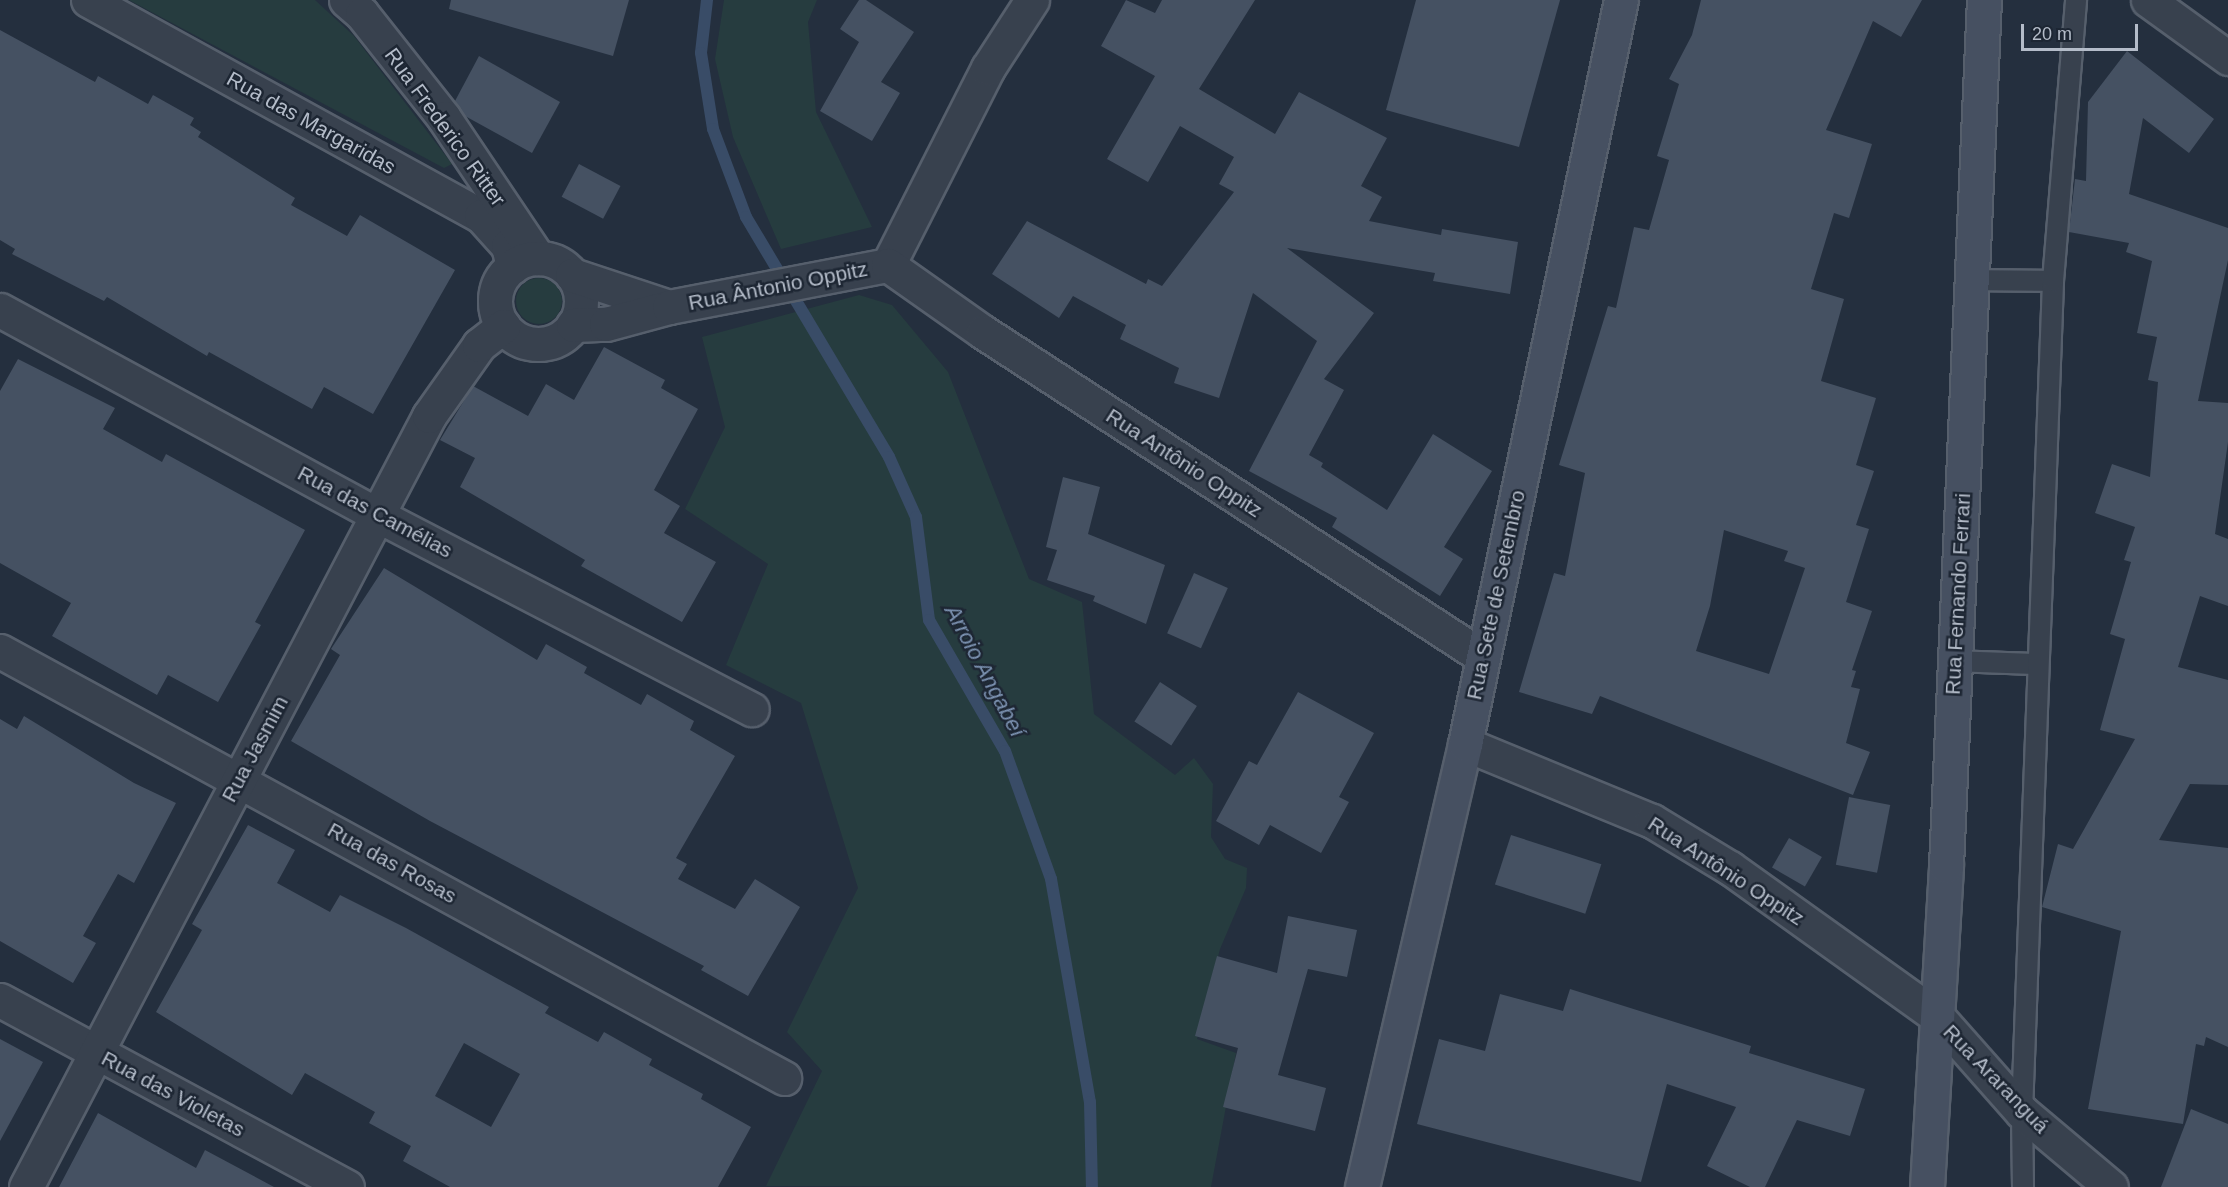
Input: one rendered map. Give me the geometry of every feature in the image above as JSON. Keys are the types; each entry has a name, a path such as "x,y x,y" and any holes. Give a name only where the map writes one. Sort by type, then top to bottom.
{"main road":[{"name":"Rua Sete de Setembro","path":"1362,1187 1465,744 1621,0"},
{"name":"Rua Fernando Ferrari","path":"1927,1187 1955,661 1984,0"}],"street":[{"name":"Rua das Margaridas","path":"88,0 481,216 525,262"},
{"name":"Rua Frederico Ritter","path":"346,0 362,14 444,118 525,262"},
{"path":"888,265 988,69 1032,0"},
{"path":"2148,0 2228,58"},
{"path":"525,262 557,263 572,275 581,300 573,325 555,340 532,343 503,326 495,305 496,294 525,262"},
{"name":"Rua Ântonio Oppitz","path":"573,325 606,324 669,307 888,265"},
{"name":"Rua Antônio Oppitz","path":"888,265 993,339 1483,657"},
{"name":"Rua Ântonio Oppitz","path":"572,275 669,307"},
{"name":"Rua das Camélias","path":"0,310 377,515 752,710"},
{"name":"Rua Jasmim","path":"26,1187 377,515 453,378 479,345 503,326"},
{"name":"Rua das Rosas","path":"0,651 239,779 784,1078"},
{"name":"Rua Antônio Oppitz","path":"1465,744 1652,820 1730,868 1937,1016"},
{"name":"Rua das Violetas","path":"0,1000 346,1187"},
{"name":"Rua Araranguá","path":"1937,1016 2022,1112 2111,1187"}],"lane":[{"path":"2023,1187 2022,1112 2053,281 2076,0"},
{"path":"1972,280 2053,281"},
{"path":"1955,661 2038,664"}],"green space":[{"path":"129,0 315,0 354,36 452,164 444,168"},
{"path":"724,0 817,0 808,22 816,112 872,227 781,249 733,137 715,59"},
{"path":"539,278 555,285 562,301 555,317 539,324 523,317 516,301 523,285"},
{"path":"859,295 892,305 948,372 1029,579 1082,602 1094,714 1175,775 1194,758 1213,784 1211,837 1225,859 1247,868 1246,888 1220,949 1197,1039 1236,1053 1211,1187 766,1186 822,1071 787,1032 858,888 801,703 726,665 768,564 685,509 725,427 702,337"}],"building":[{"path":"451,0 629,0 613,56 449,9"},
{"path":"859,0 866,0 914,32 881,82 900,93 872,141 820,111 859,42 840,29"},
{"path":"1126,0 1155,13 1162,0 1255,0 1199,89 1275,134 1299,92 1387,138 1361,186 1382,197 1369,221 1441,235 1442,229 1518,242 1510,294 1433,281 1435,273 1287,248 1374,313 1324,379 1344,390 1309,455 1323,463 1321,467 1387,510 1433,434 1492,471 1444,547 1463,559 1440,596 1332,527 1337,518 1249,471 1317,341 1253,293 1219,398 1174,383 1179,368 1120,339 1126,325 1073,296 1059,318 992,274 1027,221 1146,284 1148,279 1162,286 1234,192 1219,184 1234,157 1180,126 1148,182 1107,159 1155,76 1101,46"},
{"path":"1416,0 1560,0 1519,147 1386,110"},
{"path":"1701,0 1922,0 1901,37 1873,21 1826,130 1872,144 1849,218 1834,213 1811,289 1844,299 1821,381 1876,398 1856,465 1874,471 1856,525 1869,529 1846,602 1872,611 1852,670 1856,671 1851,687 1860,689 1846,743 1870,752 1853,795 1600,696 1592,714 1519,692 1554,573 1565,576 1585,473 1559,465 1608,306 1616,308 1634,227 1649,230 1669,160 1657,156 1679,84 1669,79 1692,35","holes":["1724,530 1788,551 1784,561 1805,568 1769,674 1696,651 1710,606"]},
{"path":"0,30 95,82 98,76 148,104 153,95 194,118 190,125 201,132 198,137 295,198 291,205 347,236 360,215 455,270 373,414 324,387 312,409 209,352 207,356 107,297 104,301 12,254 15,249 0,240"},
{"path":"2127,51 2214,119 2189,153 2143,118 2129,194 2228,228 2228,260 2198,401 2228,403 2228,442 2215,534 2228,539 2228,606 2200,596 2178,667 2228,680 2228,785 2190,784 2159,840 2228,848 2228,1047 2206,1037 2204,1046 2196,1044 2183,1124 2088,1109 2121,931 2042,907 2058,844 2073,849 2135,739 2100,730 2125,639 2110,634 2131,562 2124,560 2135,527 2095,513 2112,464 2150,477 2158,382 2148,380 2157,337 2137,333 2152,261 2126,252 2129,243 2069,232 2075,179 2086,181 2088,102"},
{"path":"479,56 560,102 532,153 465,116 455,101"},
{"path":"579,164 620,186 603,219 562,197"},
{"path":"604,347 665,380 661,388 698,409 654,490 680,506 664,533 716,562 682,622 581,566 585,560 460,487 475,458 440,440 473,386 528,416 546,384 574,400"},
{"path":"18,359 115,408 103,429 162,462 166,454 305,530 255,622 261,625 218,702 168,675 157,695 52,636 71,603 0,563 0,391"},
{"path":"1063,477 1100,487 1088,534 1165,565 1146,624 1093,601 1095,596 1047,580 1057,550 1046,547"},
{"path":"384,568 537,660 546,644 587,667 584,673 641,705 647,694 694,721 690,730 735,756 676,858 687,864 678,879 735,909 755,879 800,907 748,996 701,970 704,966 430,821 291,741 340,655 331,649"},
{"path":"1194,573 1228,588 1201,648 1167,633"},
{"path":"1160,682 1197,706 1171,745 1134,721"},
{"path":"1298,692 1374,733 1339,797 1349,802 1321,853 1270,825 1259,845 1216,821 1249,761 1257,765"},
{"path":"24,716 134,783 176,803 134,883 118,874 83,936 96,943 73,983 0,941 0,719 17,729"},
{"path":"1849,797 1890,805 1877,873 1836,865"},
{"path":"248,825 295,850 277,883 330,912 340,895 406,928 549,1007 545,1013 598,1042 604,1032 652,1059 649,1065 703,1094 701,1099 751,1127 718,1187 450,1187 403,1161 411,1146 369,1123 375,1112 305,1073 292,1095 156,1012 202,930 192,924","holes":["464,1043 520,1074 491,1127 435,1096"]},
{"path":"1511,835 1601,864 1585,914 1495,884"},
{"path":"1789,838 1822,857 1805,886 1772,867"},
{"path":"1288,916 1357,930 1347,977 1308,969 1278,1075 1326,1088 1315,1131 1223,1107 1238,1048 1195,1036 1217,956 1277,973"},
{"path":"1570,989 1751,1046 1749,1053 1865,1089 1850,1136 1797,1120 1765,1187 1750,1187 1707,1166 1736,1107 1667,1084 1641,1182 1417,1124 1439,1039 1485,1051 1500,994 1563,1011"},
{"path":"0,1039 43,1062 0,1141"},
{"path":"2191,1109 2228,1124 2228,1187 2161,1187"},
{"path":"98,1113 196,1168 205,1150 274,1187 59,1187"}],"waterway":[{"name":"Arroio Angabeí","path":"707,0 701,53 713,129 746,217 889,457 916,517 929,620 1005,751 1051,879 1090,1102 1092,1187"}]}
